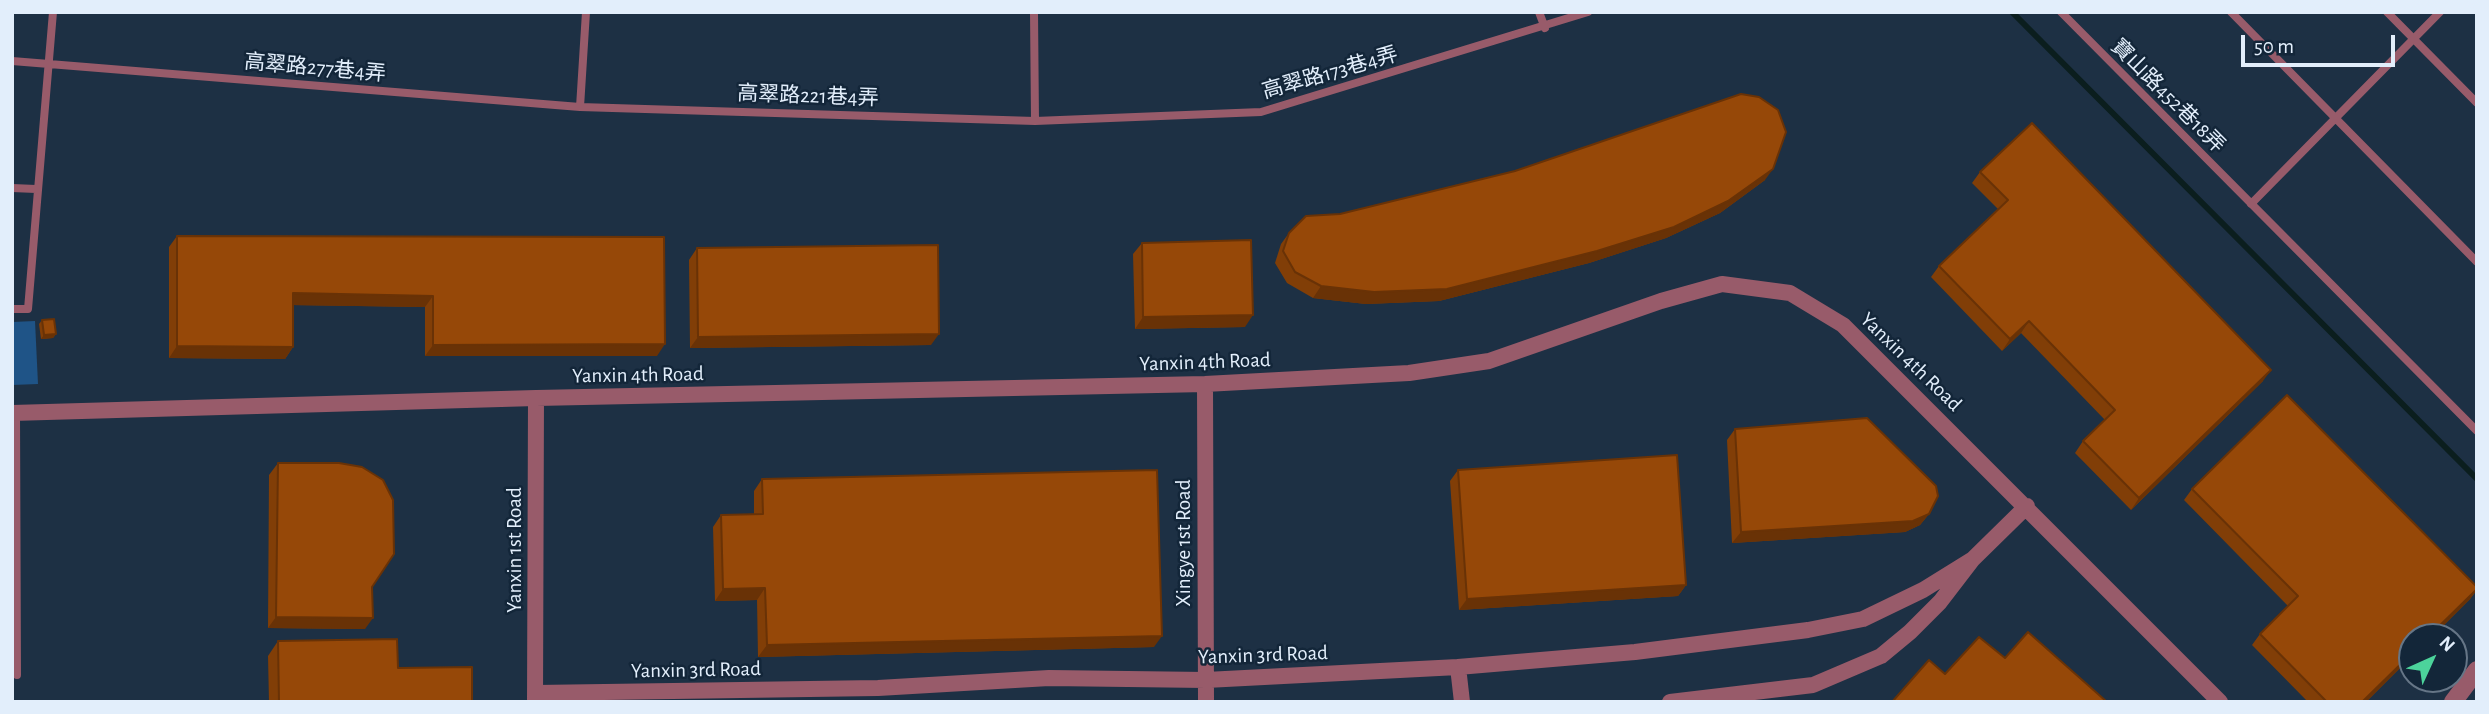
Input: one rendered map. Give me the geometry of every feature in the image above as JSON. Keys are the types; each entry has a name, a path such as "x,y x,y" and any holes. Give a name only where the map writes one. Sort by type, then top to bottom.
{"street":[{"name":"Yanxin 4th Road","path":"14,414 536,398 1205,384 1409,373 1489,361 1661,301 1722,284 1790,293 1843,325 2028,506 2220,702"},
{"name":"Xingye 1st Road","path":"1205,384 1206,702"},
{"name":"Yanxin 1st Road","path":"535,697 536,398"},
{"name":"Yanxin 3rd Road","path":"1670,702 1814,685 1881,656 1940,602 1973,559 2028,506"},
{"name":"Yanxin 3rd Road","path":"535,697 878,695 1049,678 1206,680 1458,667 1635,652 1808,630 1863,619 1923,590 1973,559"},
{"path":"1458,667 1462,702"},
{"path":"2453,702 2477,670"}],"lane":[{"path":"12,309 28,309 53,12"},
{"path":"580,107 586,12"},
{"path":"1034,12 1035,121"},
{"path":"1539,12 1545,28"},
{"name":"高翠路173巷4弄","path":"1035,121 1261,112 1545,28 1588,12"},
{"name":"寶山路452巷18弄","path":"2061,12 2477,431"},
{"path":"2231,12 2477,262"},
{"path":"2387,12 2477,103"},
{"path":"2251,204 2440,12"},
{"name":"高翠路277巷4弄","path":"12,61 580,107"},
{"name":"高翠路221巷4弄","path":"580,107 1035,121"},
{"path":"12,188 36,189"},
{"path":"14,414 17,676"}],"shaded area":[{"path":"35,321 38,384 12,385 12,322"}],"building":[{"path":"1741,94 1759,97 1778,110 1786,132 1773,169 1728,201 1674,227 1597,251 1447,289 1374,292 1321,286 1295,272 1283,251 1289,233 1306,216 1340,214 1515,171"},
{"path":"2032,123 2271,370 2139,498 2083,441 2115,410 2029,321 2010,339 1939,266 2008,200 1980,172"},
{"path":"177,236 664,237 665,344 433,345 433,296 293,293 293,347 177,346"},
{"path":"1251,240 1253,315 1143,317 1142,243"},
{"path":"938,245 939,334 698,337 697,248"},
{"path":"54,319 56,334 44,335 42,320"},
{"path":"2287,395 2477,589 2442,623 2398,623 2398,667 2362,702 2327,702 2260,634 2298,596 2192,489"},
{"path":"1867,418 1936,486 1938,496 1929,514 1913,521 1741,532 1735,429"},
{"path":"1677,455 1686,585 1467,599 1458,470"},
{"path":"278,463 339,463 362,467 383,480 393,500 394,554 372,587 373,618 276,617"},
{"path":"1157,470 1162,636 767,645 765,588 723,589 721,515 763,514 762,479"},
{"path":"2028,632 2107,702 1892,702 1929,660 1945,674 1979,637 2005,658"},
{"path":"397,639 398,668 472,667 472,702 279,702 278,641"}],"waterway":[{"path":"2012,12 2477,479"}]}
